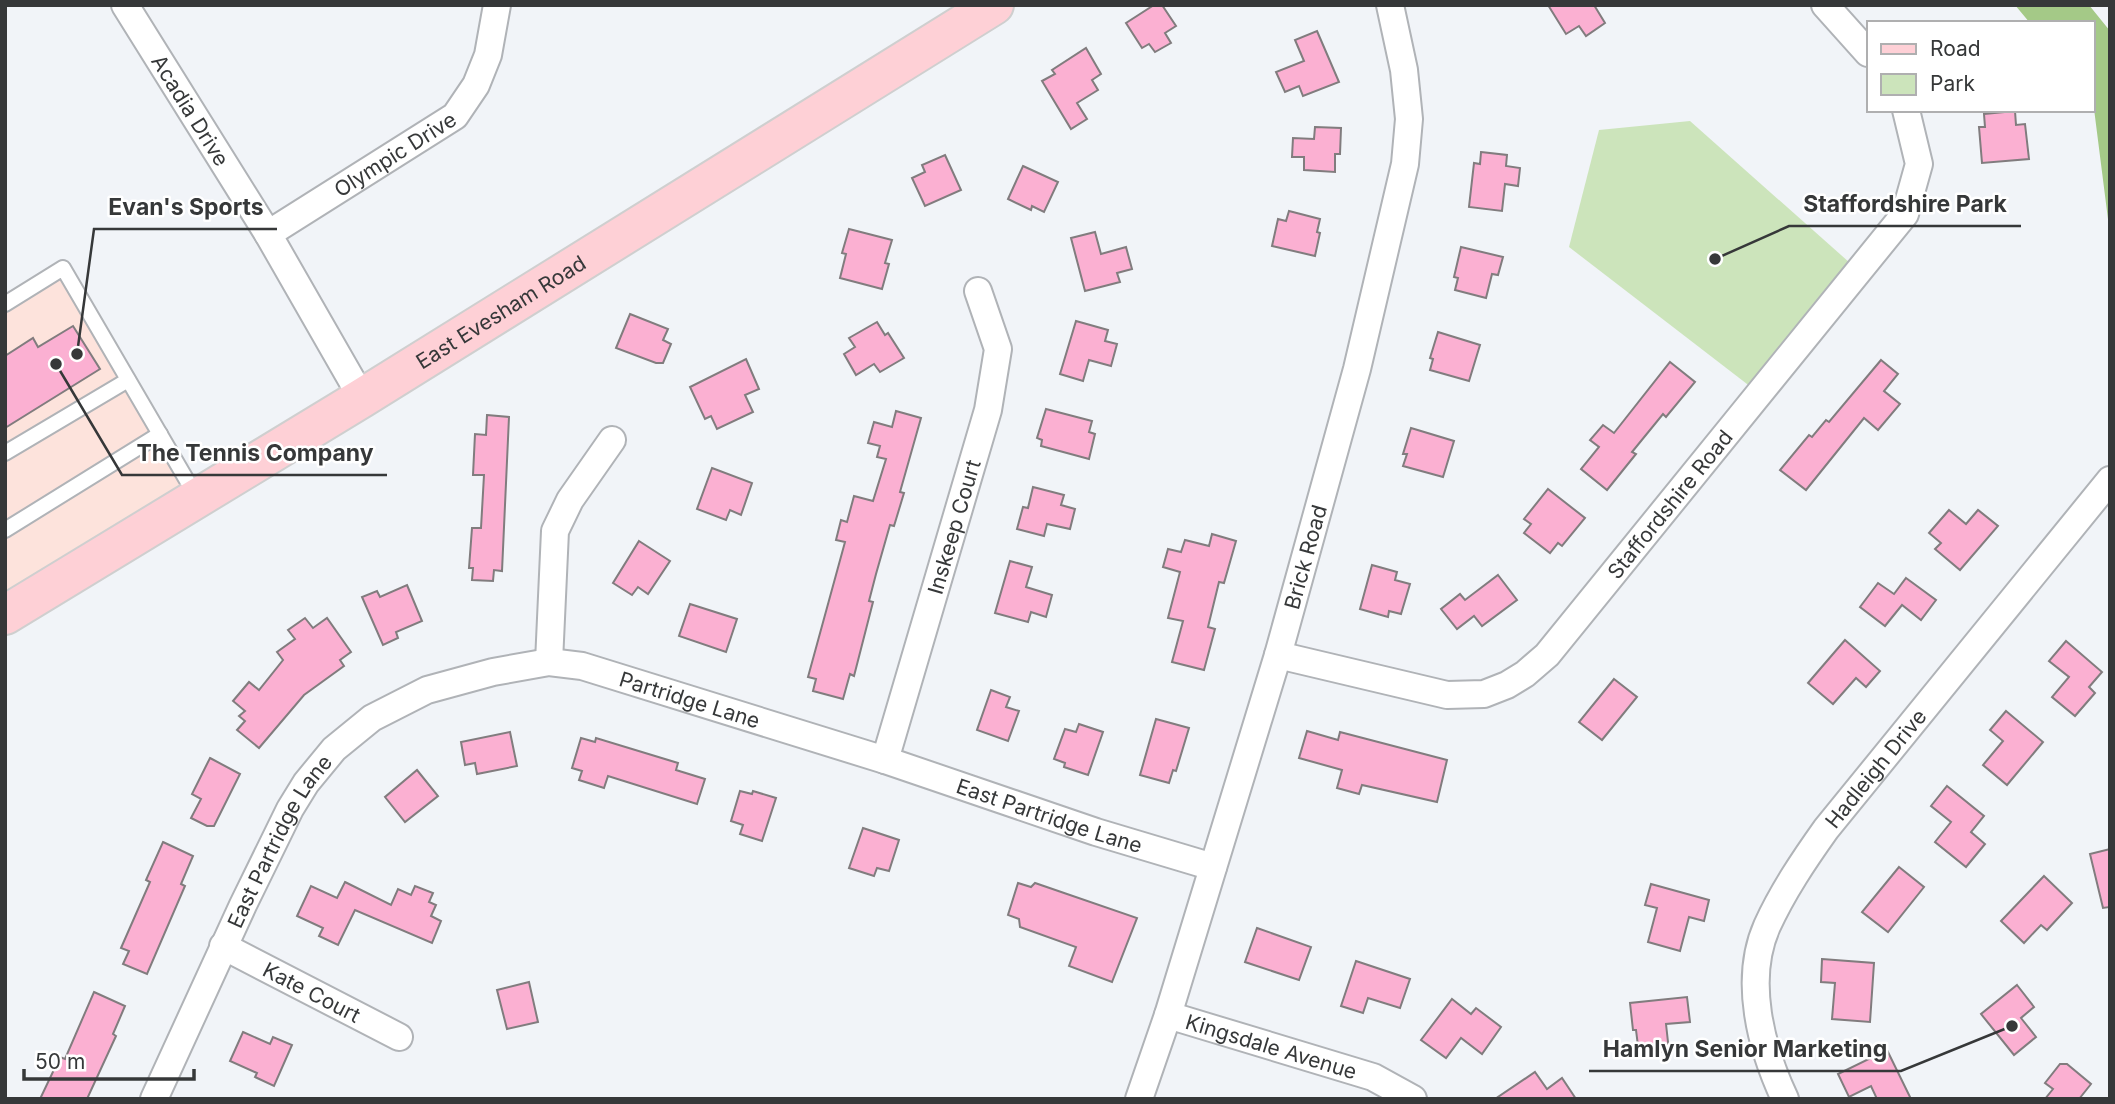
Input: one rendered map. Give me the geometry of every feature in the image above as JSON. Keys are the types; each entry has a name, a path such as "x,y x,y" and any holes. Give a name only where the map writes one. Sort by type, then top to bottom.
{"main road":[{"name":"East Evesham Road","path":"5,615 362,398 994,5"}],"street":[{"name":"Acadia Drive","path":"125,5 268,234 362,398"},
{"name":"Olympic Drive","path":"268,234 454,116 476,85 488,55 497,5"},
{"path":"1825,5 1867,52"},
{"name":"Brick Road","path":"1139,1099 1168,1015 1278,655 1357,369 1405,164 1409,120 1396,8"},
{"name":"Staffordshire Road","path":"1278,655 1447,695 1484,694 1516,679 1547,655 1906,214 1919,164 1906,112"},
{"name":"Inskeep Court","path":"885,760 988,410 998,349 978,291"},
{"path":"549,662 555,531 570,500 612,440"},
{"name":"Hadleigh Drive","path":"1785,1099 1773,1074 1761,1032 1757,996 1758,962 1766,928 1792,877 1826,829 2110,480"},
{"name":"Partridge Lane","path":"493,672 549,662 582,666 885,760"},
{"name":"East Partridge Lane","path":"154,1099 223,946 290,809 306,783 334,749 372,718 427,690 493,672"},
{"name":"East Partridge Lane","path":"885,760 1096,832 1213,867"},
{"name":"Kate Court","path":"223,946 399,1037"},
{"name":"Kingsdale Avenue","path":"1168,1015 1373,1077 1413,1099"}],"lane":[{"path":"5,304 63,268 197,498"},
{"path":"5,453 128,380"},
{"path":"5,530 160,433"}],"shaded area":[{"path":"63,268 197,498 5,615 5,304"}],"green space":[{"path":"2015,5 2089,5 2110,31 2110,235 2094,109 2094,21 2028,21"},
{"path":"1690,121 1859,271 1760,394 1569,247 1599,130"}],"building":[{"path":"1154,5 1162,5 1176,26 1165,33 1171,43 1155,52 1149,44 1142,48 1126,23"},
{"path":"1548,5 1594,5 1605,23 1586,36 1579,26 1566,34"},
{"path":"1317,31 1339,82 1303,96 1299,86 1285,92 1276,72 1304,61 1295,40"},
{"path":"1086,48 1101,74 1092,80 1098,90 1077,103 1087,119 1071,129 1042,81 1055,74 1052,70"},
{"path":"2015,112 2016,125 2025,124 2029,159 1982,163 1979,127 1985,127 1984,114"},
{"path":"1315,127 1341,128 1340,154 1335,154 1335,172 1304,170 1304,157 1292,157 1293,138 1314,139"},
{"path":"1481,152 1507,155 1506,166 1520,168 1518,186 1505,184 1502,211 1469,207 1474,163 1480,164"},
{"path":"945,155 961,190 925,206 912,178 925,172 922,165"},
{"path":"1023,166 1058,182 1044,212 1032,206 1031,210 1008,199"},
{"path":"1289,211 1320,219 1315,256 1272,246 1278,219 1286,221"},
{"path":"849,229 892,240 885,263 889,264 882,289 840,278 846,254 842,253"},
{"path":"1095,232 1101,254 1126,247 1132,269 1117,273 1120,282 1085,291 1071,238"},
{"path":"1461,247 1503,257 1498,275 1492,274 1486,298 1455,290 1458,278 1454,277"},
{"path":"630,314 668,329 663,340 671,344 663,363 656,363 616,348"},
{"path":"1076,321 1108,330 1105,341 1117,344 1111,366 1089,360 1083,381 1060,374"},
{"path":"877,322 885,335 888,333 904,358 880,372 874,364 856,375 844,354 855,347 849,338"},
{"path":"73,326 100,369 5,428 5,356 33,338 38,347"},
{"path":"1438,332 1480,345 1469,381 1430,370 1433,359 1430,358"},
{"path":"746,359 759,389 745,395 753,412 717,429 711,416 705,419 690,387"},
{"path":"1881,360 1898,374 1884,391 1900,404 1878,430 1864,418 1806,490 1780,470 1809,435 1812,437 1826,420 1829,422"},
{"path":"1670,362 1695,382 1666,417 1663,414 1632,452 1636,454 1607,490 1581,469 1599,447 1590,440 1603,425 1614,433"},
{"path":"1046,409 1092,421 1089,432 1095,434 1089,459 1041,446 1042,440 1037,438"},
{"path":"896,411 921,418 900,492 904,493 894,526 890,525 876,574 869,601 873,602 854,676 850,674 843,699 813,691 816,679 808,677 845,542 836,540 841,520 847,522 854,496 873,501 886,459 877,457 880,446 868,443 874,422 892,427"},
{"path":"487,415 509,417 502,571 494,570 493,581 472,580 473,568 469,568 472,528 481,528 484,475 473,475 475,434 486,435"},
{"path":"1411,428 1454,441 1443,477 1403,466 1407,454 1403,454"},
{"path":"712,468 752,483 741,515 730,510 726,520 697,509"},
{"path":"1033,487 1064,495 1061,505 1075,509 1070,529 1047,524 1044,536 1017,529 1023,507 1028,508"},
{"path":"1548,489 1585,518 1562,546 1558,543 1550,553 1524,533 1531,524 1524,519"},
{"path":"1949,510 1966,524 1978,510 1998,526 1960,570 1935,549 1941,543 1929,533"},
{"path":"1212,534 1236,541 1224,583 1219,582 1208,627 1215,629 1204,670 1172,662 1183,621 1168,618 1180,572 1163,567 1168,549 1181,552 1185,540 1209,546"},
{"path":"639,541 670,561 648,594 638,587 632,595 613,583"},
{"path":"1010,561 1032,567 1026,587 1052,595 1046,617 1031,612 1028,622 995,613"},
{"path":"1372,565 1397,572 1395,580 1410,584 1401,614 1389,611 1388,617 1360,609"},
{"path":"1498,575 1517,600 1482,626 1474,616 1457,629 1441,609 1460,594 1465,600"},
{"path":"1906,578 1936,600 1921,620 1902,605 1885,626 1860,607 1878,583 1894,594"},
{"path":"407,585 422,621 396,632 398,638 383,645 362,597 377,591 380,597"},
{"path":"690,604 737,619 726,652 679,636"},
{"path":"305,618 313,628 327,618 351,652 340,660 344,666 304,695 259,748 237,730 245,721 239,716 245,711 233,701 249,682 259,690 283,660 277,652 295,639 288,630"},
{"path":"1845,640 1880,671 1866,687 1856,678 1833,704 1808,683"},
{"path":"2066,641 2102,672 2089,687 2095,693 2075,716 2052,697 2069,677 2049,661"},
{"path":"1614,679 1637,697 1602,740 1579,722"},
{"path":"991,690 1010,697 1006,707 1019,711 1008,741 977,730"},
{"path":"2006,711 2043,742 2007,785 1983,765 2003,741 1990,730"},
{"path":"1156,719 1189,728 1176,771 1173,770 1169,783 1140,775"},
{"path":"1079,724 1103,732 1088,775 1064,767 1065,763 1054,759 1065,729 1076,732"},
{"path":"1307,731 1338,740 1340,732 1447,760 1437,802 1362,785 1359,794 1337,788 1342,770 1299,758"},
{"path":"510,732 517,766 477,774 475,763 465,765 461,742"},
{"path":"581,738 595,742 596,738 678,763 676,770 705,779 697,804 608,776 604,788 579,780 582,771 572,768"},
{"path":"210,758 240,774 214,826 207,826 191,818 201,799 192,794"},
{"path":"417,770 438,796 405,822 385,797"},
{"path":"1947,786 1984,816 1971,832 1985,844 1966,867 1935,842 1951,822 1931,806"},
{"path":"740,791 752,794 753,791 776,798 762,841 740,834 743,825 731,821"},
{"path":"863,828 899,840 889,871 877,868 874,876 849,868"},
{"path":"163,842 193,856 181,884 185,886 147,974 123,964 129,951 121,948 150,882 146,880"},
{"path":"2110,849 2110,907 2103,908 2090,854"},
{"path":"1899,867 1924,887 1888,932 1862,912"},
{"path":"2044,876 2072,903 2047,930 2041,925 2024,943 2001,921"},
{"path":"345,882 391,905 398,889 411,895 415,886 433,893 429,902 436,905 431,916 441,921 432,943 355,910 338,945 319,936 323,928 297,916 311,886 337,898"},
{"path":"1018,883 1031,887 1035,883 1137,918 1112,982 1069,966 1076,947 1020,927 1019,919 1008,915"},
{"path":"1651,884 1709,900 1704,921 1689,917 1680,951 1648,942 1657,908 1645,905"},
{"path":"1257,928 1311,947 1299,980 1245,962"},
{"path":"1822,959 1874,963 1870,1022 1832,1019 1835,983 1821,982"},
{"path":"1356,961 1410,979 1400,1008 1368,998 1363,1013 1341,1006"},
{"path":"529,982 538,1022 507,1029 497,990"},
{"path":"2017,985 2034,1007 2021,1018 2036,1037 2014,1055 1981,1014"},
{"path":"94,992 125,1006 113,1034 116,1036 87,1099 40,1099 60,1057 65,1059"},
{"path":"1687,997 1690,1022 1666,1024 1669,1051 1639,1054 1630,1003"},
{"path":"1452,999 1471,1014 1476,1008 1501,1027 1482,1054 1461,1038 1446,1058 1421,1040"},
{"path":"243,1032 270,1044 273,1037 292,1045 274,1086 255,1077 257,1073 230,1061"},
{"path":"1887,1050 1911,1099 1877,1099 1871,1086 1849,1097 1838,1074"},
{"path":"2060,1064 2067,1064 2091,1084 2079,1099 2045,1099 2053,1089 2045,1083"},
{"path":"1535,1072 1547,1089 1562,1078 1576,1099 1495,1099"}],"place":[{"name":"Staffordshire Park","path":"1715,259"},
{"name":"Evan's Sports","path":"77,354"},
{"name":"The Tennis Company","path":"56,364"},
{"name":"Hamlyn Senior Marketing","path":"2012,1026"}]}
